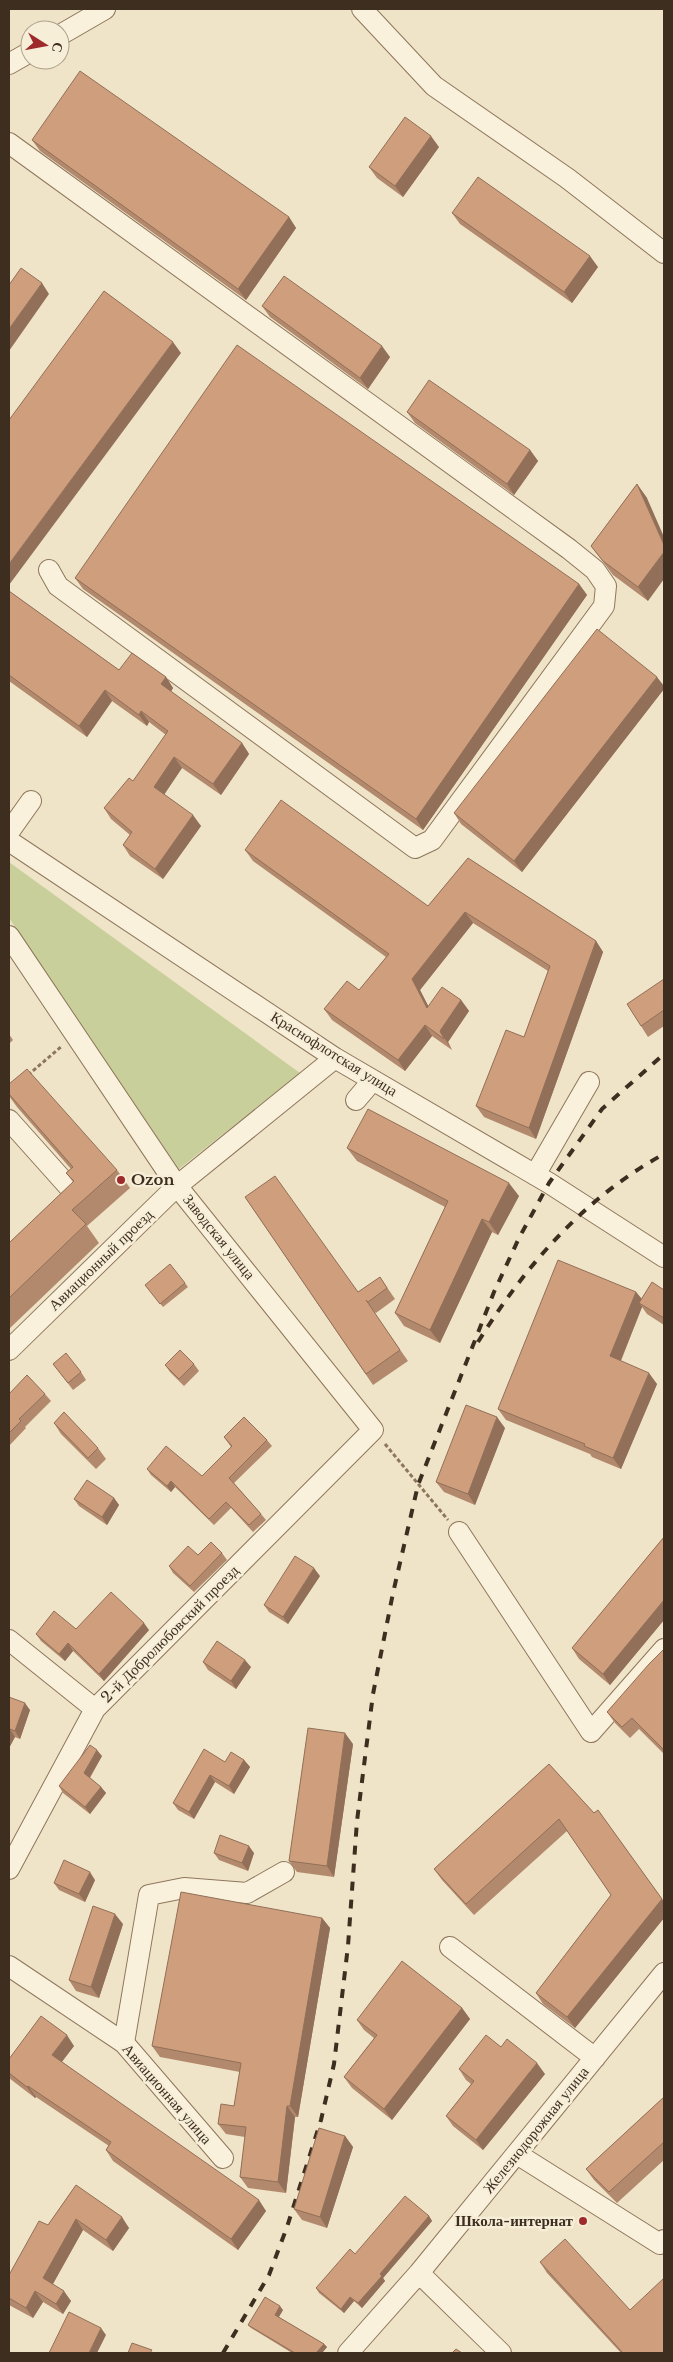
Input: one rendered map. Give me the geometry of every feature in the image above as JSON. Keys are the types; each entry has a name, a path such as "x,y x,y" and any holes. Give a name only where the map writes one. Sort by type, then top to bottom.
{"street":[{"path":"70,29 105,9"},
{"path":"362,9 434,86 567,178 664,253"},
{"path":"9,64 20,58"},
{"path":"9,143 569,549 595,570 606,586 604,606 432,840 415,848 58,586 49,570"},
{"path":"9,832 31,801"},
{"name":"Краснофлотская улица","path":"9,841 335,1058 535,1175 664,1257"},
{"name":"Заводская улица","path":"9,936 178,1186 373,1430"},
{"name":"Авиационный проезд","path":"9,1350 178,1186 335,1058"},
{"path":"356,1100 372,1080"},
{"path":"535,1175 589,1082"},
{"path":"9,1120 68,1186"},
{"name":"2-й Добролюбовский проезд","path":"9,1868 95,1709 373,1430"},
{"path":"459,1532 500,1589 589,1734 664,1649"},
{"path":"9,1640 95,1709"},
{"path":"124,2043 149,1895 184,1888 247,1892 284,1872"},
{"path":"450,1947 595,2058"},
{"name":"Авиационная улица","path":"9,1966 124,2043 223,2158"},
{"name":"Железнодорожная улица","path":"348,2353 419,2273 664,1973"},
{"path":"517,2154 660,2244 664,2240"},
{"path":"419,2273 501,2353"}],"path":[{"path":"23,1079 76,1035"},
{"path":"373,1430 459,1532"}],"green space":[{"path":"9,862 300,1073 179,1169 9,918"}],"building":[{"path":"80,71 289,217 238,289 32,140"},
{"path":"405,117 431,136 395,186 369,167"},
{"path":"478,177 590,256 564,292 452,213"},
{"path":"21,268 42,283 9,329 9,285"},
{"path":"284,276 382,346 360,378 262,306"},
{"path":"104,291 173,342 9,564 9,420"},
{"path":"237,345 579,584 416,819 75,578"},
{"path":"429,380 530,450 507,484 407,412"},
{"path":"637,484 664,545 664,552 638,587 603,561 591,546"},
{"path":"9,591 119,670 132,653 166,677 161,684 242,743 213,784 174,757 154,787 193,815 155,869 123,845 132,832 104,808 129,778 133,781 168,731 141,711 139,715 105,690 79,726 9,675"},
{"path":"597,629 657,677 514,861 454,813"},
{"path":"281,800 428,906 468,858 596,941 529,1128 476,1106 506,1030 524,1037 550,966 465,912 412,979 427,1008 442,987 461,1000 440,1031 444,1039 425,1025 398,1060 324,1009 347,981 359,990 389,954 245,850"},
{"path":"664,979 664,1010 641,1026 627,1004"},
{"path":"27,1069 117,1170 72,1210 86,1224 9,1298 9,1243 74,1181 66,1173 73,1167 9,1094 9,1084"},
{"path":"368,1109 509,1183 489,1222 482,1219 430,1330 395,1313 448,1201 347,1148"},
{"path":"275,1176 358,1292 380,1277 387,1288 368,1302 366,1300 400,1350 366,1374 245,1197"},
{"path":"558,1260 636,1292 610,1356 649,1373 613,1458 584,1446 585,1444 498,1409"},
{"path":"170,1264 185,1283 160,1304 145,1285"},
{"path":"652,1282 664,1290 664,1318 639,1303"},
{"path":"180,1350 194,1364 179,1379 165,1365"},
{"path":"66,1353 81,1372 68,1383 53,1364"},
{"path":"27,1375 45,1394 19,1419 21,1421 9,1433 9,1394"},
{"path":"466,1405 497,1417 468,1494 436,1482"},
{"path":"64,1412 98,1448 88,1458 54,1423"},
{"path":"244,1417 267,1440 229,1478 261,1514 249,1525 226,1502 209,1519 171,1481 167,1486 147,1469 166,1446 202,1476 232,1446 224,1437"},
{"path":"87,1480 114,1498 102,1517 74,1499"},
{"path":"664,1537 664,1600 603,1674 572,1648"},
{"path":"211,1542 222,1553 190,1586 169,1566 188,1546 198,1555"},
{"path":"295,1556 314,1568 283,1617 264,1605"},
{"path":"111,1592 144,1623 99,1674 68,1643 59,1654 36,1634 54,1611 76,1629"},
{"path":"217,1641 245,1660 231,1681 203,1662"},
{"path":"664,1649 664,1750 632,1718 622,1727 607,1712"},
{"path":"9,1697 25,1703 15,1731 10,1729 9,1731"},
{"path":"308,1728 345,1733 327,1866 289,1861"},
{"path":"90,1745 97,1750 84,1773 101,1787 85,1807 59,1786"},
{"path":"204,1749 225,1762 231,1752 244,1760 229,1786 210,1775 189,1812 173,1803"},
{"path":"549,1764 594,1813 598,1810 662,1899 567,2017 536,1993 611,1895 559,1819 466,1904 434,1869"},
{"path":"220,1835 249,1846 242,1863 214,1853"},
{"path":"64,1860 90,1872 79,1894 54,1883"},
{"path":"181,1892 322,1918 290,2106 287,2106 278,2182 240,2177 246,2127 218,2124 221,2104 234,2106 241,2063 152,2046"},
{"path":"93,1906 115,1914 91,1987 69,1980"},
{"path":"402,1961 462,2008 384,2109 344,2077 377,2035 357,2020"},
{"path":"41,2016 67,2035 52,2055 259,2200 231,2239 106,2150 111,2142 27,2087 9,2073 9,2059"},
{"path":"486,2035 501,2047 507,2039 537,2063 476,2140 446,2116 474,2081 459,2069"},
{"path":"664,2097 664,2142 609,2192 586,2169"},
{"path":"319,2128 345,2136 320,2217 294,2209"},
{"path":"76,2185 122,2217 106,2240 76,2219 43,2278 64,2291 56,2304 35,2291 26,2308 9,2298 9,2275 39,2221 48,2225"},
{"path":"405,2196 429,2216 380,2274 382,2276 358,2303 350,2297 341,2309 316,2288 350,2249 355,2254"},
{"path":"565,2239 630,2310 664,2278 664,2353 623,2353 540,2262"},
{"path":"265,2297 280,2306 275,2315 324,2344 316,2353 295,2353 248,2325"},
{"path":"69,2312 101,2328 89,2353 49,2353"},
{"path":"132,2343 152,2350 150,2353 128,2353"},
{"path":"456,2349 462,2353 452,2353"}],"railway":[{"path":"223,2353 269,2275 287,2227 321,2120 334,2064 348,1946 357,1821 373,1694 393,1593 418,1485 494,1292 519,1238 549,1183 602,1109 664,1054"},
{"path":"478,1342 516,1287 559,1236 608,1191 635,1171 664,1154"}],"place":[{"name":"Ozon","path":"121,1180"},
{"name":"Школа-интернат","path":"583,2221"}]}
